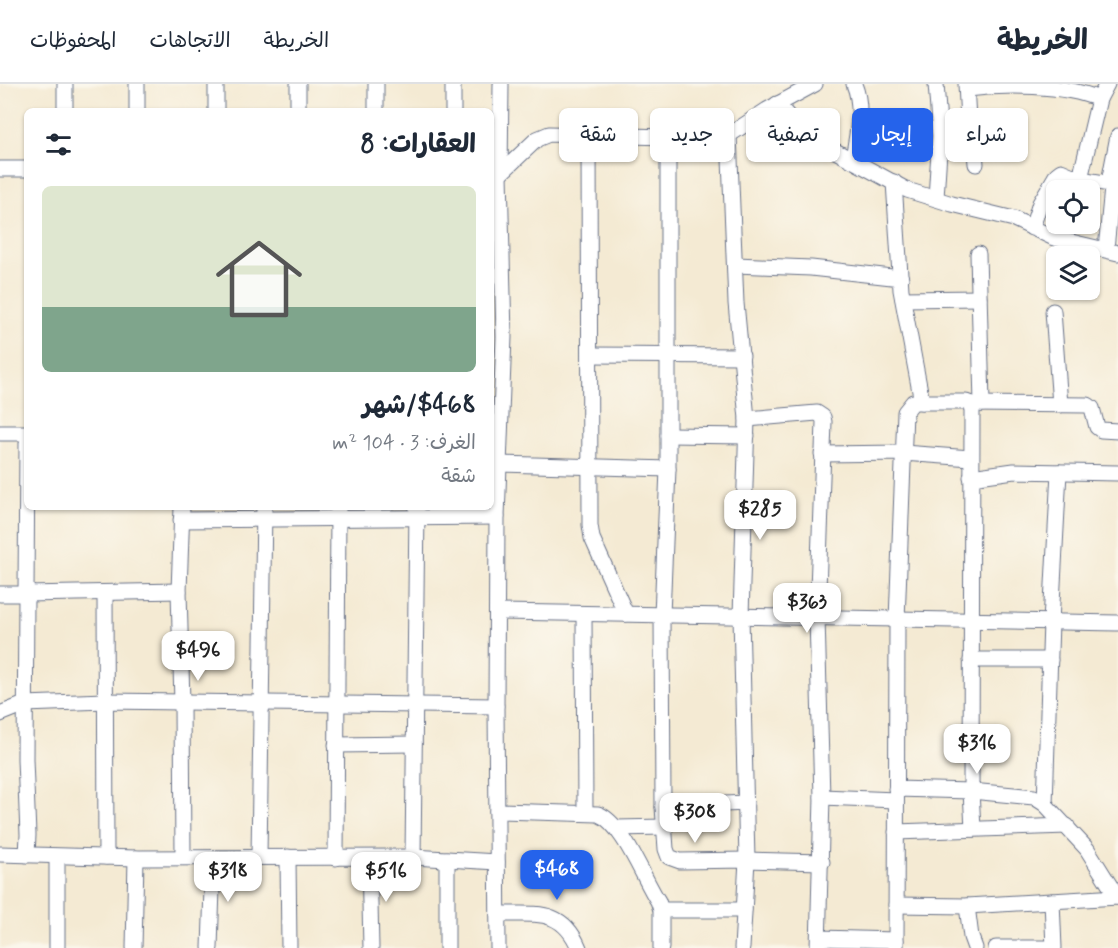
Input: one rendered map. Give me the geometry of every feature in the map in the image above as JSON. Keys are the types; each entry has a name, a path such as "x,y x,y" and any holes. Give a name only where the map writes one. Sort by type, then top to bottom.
{"street":[{"path":"65,84 65,108"},
{"path":"137,84 137,108"},
{"path":"216,84 216,108"},
{"path":"298,84 298,108"},
{"path":"376,84 376,108"},
{"path":"453,84 453,108"},
{"path":"498,948 496,706 499,464 495,173 501,84"},
{"path":"854,84 859,98 859,108"},
{"path":"936,84 940,136 936,198"},
{"path":"1080,179 1099,99 1107,84"},
{"path":"734,132 808,86"},
{"path":"976,164 968,120 966,86 1055,87 1083,92 1099,99"},
{"path":"777,104 804,134 852,158"},
{"path":"495,173 537,139 549,134 559,134"},
{"path":"858,162 908,190 1014,219 1054,238 1112,251 1114,187 1110,171 1118,136"},
{"path":"589,162 590,525 592,538 626,614"},
{"path":"668,162 668,469 662,615 663,807 666,849 674,860 822,862"},
{"path":"730,162 736,303 747,419 741,616 747,860 742,948"},
{"path":"0,169 24,169"},
{"path":"1032,228 1040,203 1061,171 1080,179 1114,187"},
{"path":"894,182 903,299 922,402"},
{"path":"973,829 970,791 971,458 977,404 980,298 978,254"},
{"path":"736,265 811,268 901,278"},
{"path":"903,299 980,298"},
{"path":"1053,311 1060,405"},
{"path":"591,355 742,356"},
{"path":"747,419 820,414 824,422 817,618 822,797 818,943 896,944 897,620 905,412 913,402 1088,405 1092,408 1097,427 1108,431 1118,431"},
{"path":"0,433 24,433"},
{"path":"668,435 747,436"},
{"path":"822,454 903,453 971,458"},
{"path":"499,464 668,469"},
{"path":"971,477 1014,471 1118,473"},
{"path":"1045,804 1059,472"},
{"path":"27,510 25,704 27,855"},
{"path":"183,857 179,591 182,513 417,513 497,518"},
{"path":"259,857 265,513"},
{"path":"336,858 338,513"},
{"path":"413,857 417,513"},
{"path":"0,594 179,591"},
{"path":"105,593 106,857"},
{"path":"497,612 1118,623"},
{"path":"584,614 585,813"},
{"path":"971,660 1050,660"},
{"path":"0,714 25,704 105,701 496,706"},
{"path":"336,745 414,744"},
{"path":"822,797 970,791 1034,797 1045,804 1087,849 1117,897 967,906 896,905"},
{"path":"663,807 746,803"},
{"path":"496,811 585,813 606,817 617,828 658,901 661,910 661,948"},
{"path":"896,832 1067,826"},
{"path":"617,828 664,827"},
{"path":"0,854 136,858 413,857 497,862"},
{"path":"57,857 57,948"},
{"path":"288,857 289,948"},
{"path":"134,948 136,858"},
{"path":"210,948 213,858"},
{"path":"369,858 371,948"},
{"path":"447,859 447,948"},
{"path":"996,948 1053,948 1052,901"},
{"path":"967,906 971,937 975,948"},
{"path":"661,910 744,910"},
{"path":"498,914 548,915 569,930 579,948"}]}
